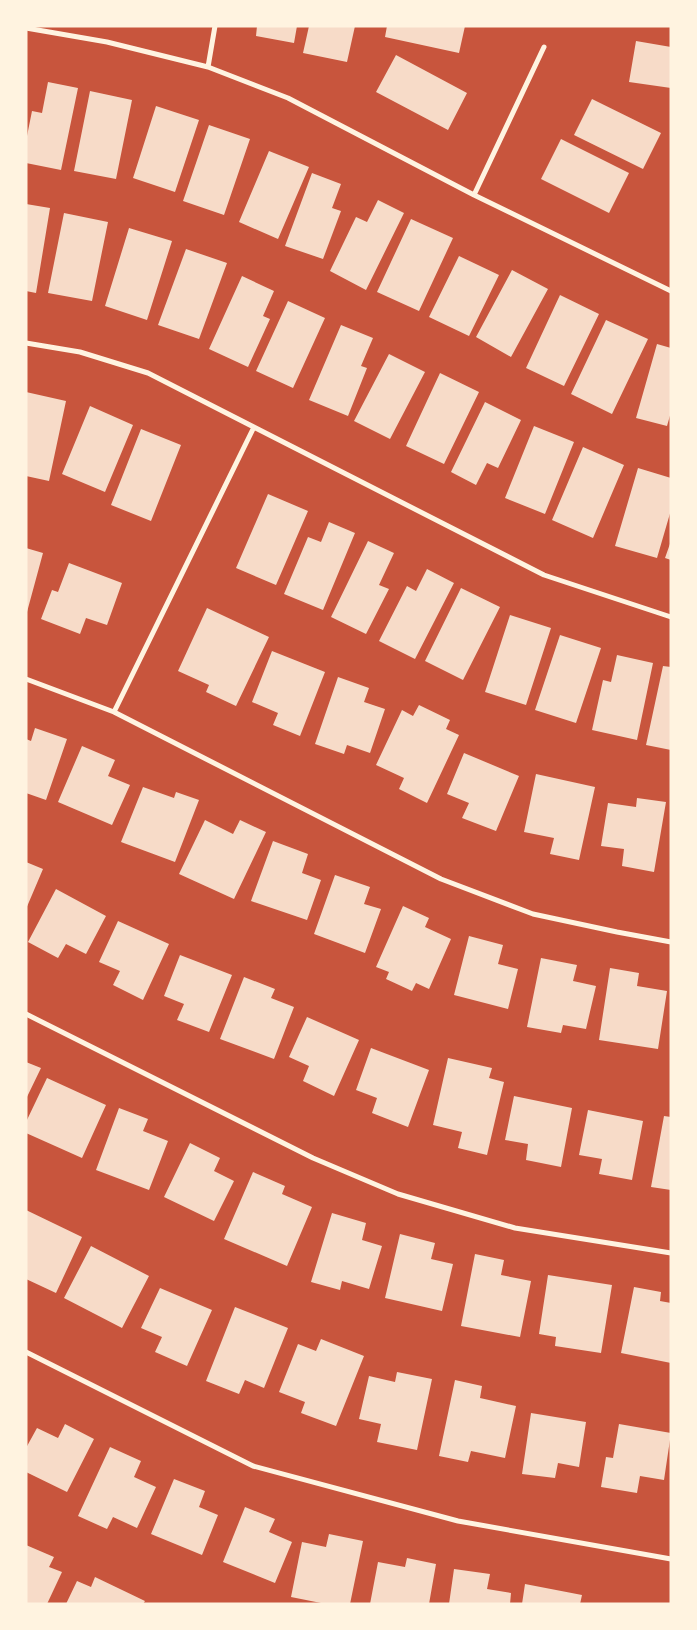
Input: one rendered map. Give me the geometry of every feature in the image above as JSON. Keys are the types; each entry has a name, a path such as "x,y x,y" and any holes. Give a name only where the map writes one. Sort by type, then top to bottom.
{"street":[{"path":"208,67 215,26"},
{"path":"26,28 108,42 208,67 288,98 474,195 671,291"},
{"path":"474,195 544,47"},
{"path":"26,343 80,352 148,374 544,575 671,617"},
{"path":"114,712 254,427"},
{"path":"26,679 114,712 441,879 533,914 671,942"},
{"path":"26,1014 313,1158 398,1194 515,1228 671,1253"},
{"path":"26,1352 253,1466 458,1521 671,1559"}],"building":[{"path":"257,26 297,26 294,43 256,36"},
{"path":"309,26 355,26 347,62 303,53"},
{"path":"387,26 465,26 459,53 385,37"},
{"path":"636,41 671,47 671,88 629,82"},
{"path":"396,55 467,93 448,130 376,92"},
{"path":"48,82 78,88 61,170 26,163 26,141 32,111 42,113"},
{"path":"90,91 132,100 116,179 74,171"},
{"path":"592,99 661,133 643,169 574,135"},
{"path":"156,106 199,120 175,192 133,178"},
{"path":"209,125 250,139 224,215 183,201"},
{"path":"561,139 629,173 609,213 541,179"},
{"path":"269,151 309,167 278,239 239,222"},
{"path":"312,173 341,184 332,208 341,211 323,259 285,246"},
{"path":"378,200 404,213 366,290 330,271 356,217 367,222"},
{"path":"26,204 50,208 36,293 26,291"},
{"path":"64,213 108,222 92,301 48,293"},
{"path":"411,219 453,238 419,311 377,292"},
{"path":"129,228 172,241 147,320 105,306"},
{"path":"186,249 227,263 199,339 158,325"},
{"path":"459,256 499,275 469,336 429,317"},
{"path":"512,270 548,289 511,357 476,337"},
{"path":"242,276 274,291 263,316 270,319 248,367 209,349"},
{"path":"560,295 599,314 564,386 526,368"},
{"path":"288,301 325,318 293,388 256,371"},
{"path":"606,320 648,339 612,414 571,394"},
{"path":"341,325 373,338 361,366 367,368 348,416 309,400"},
{"path":"657,344 671,348 671,412 667,426 636,418"},
{"path":"389,354 425,372 390,439 354,421"},
{"path":"440,373 479,392 444,464 406,446"},
{"path":"26,392 66,401 49,481 26,476"},
{"path":"485,402 521,420 498,468 487,463 476,485 451,472"},
{"path":"90,406 133,425 105,492 62,474"},
{"path":"534,426 574,442 545,514 505,498"},
{"path":"141,429 181,445 151,521 111,505"},
{"path":"583,447 624,465 593,538 552,520"},
{"path":"638,468 671,478 671,510 657,558 615,546"},
{"path":"268,494 308,511 276,585 236,568"},
{"path":"329,522 355,533 323,610 284,594 308,537 321,542"},
{"path":"368,541 394,553 379,585 389,589 366,634 331,617"},
{"path":"671,541 671,560 665,558"},
{"path":"26,548 43,553 27,612 26,612"},
{"path":"69,563 122,583 107,625 86,618 80,634 41,619 52,590 58,592"},
{"path":"427,569 454,583 415,659 379,641 407,586 416,591"},
{"path":"461,588 500,607 463,680 425,661"},
{"path":"207,608 269,637 236,706 206,692 209,685 178,671"},
{"path":"510,615 551,628 526,705 485,692"},
{"path":"560,635 601,648 576,723 535,710"},
{"path":"272,651 325,672 300,736 273,725 278,713 252,702"},
{"path":"617,655 653,663 637,740 592,730 603,680 611,682"},
{"path":"663,666 671,667 671,750 646,745"},
{"path":"338,677 369,688 364,702 385,709 370,753 347,745 344,754 315,744"},
{"path":"419,705 450,720 446,729 459,735 427,803 399,789 404,778 376,765 402,710 413,716"},
{"path":"35,728 67,739 46,800 26,793 26,739 31,741"},
{"path":"82,746 115,760 108,776 130,785 112,825 58,802"},
{"path":"464,753 519,776 496,831 462,818 469,803 447,794"},
{"path":"536,774 595,787 579,860 550,854 554,838 524,832"},
{"path":"143,787 174,798 176,792 199,800 175,862 121,842"},
{"path":"637,798 666,802 654,872 622,866 624,849 601,846 608,803 636,807"},
{"path":"205,820 233,834 240,820 266,832 234,899 179,874"},
{"path":"273,841 308,854 302,873 321,880 307,920 251,901"},
{"path":"26,862 43,869 26,909"},
{"path":"335,875 370,887 364,904 381,909 365,953 314,934"},
{"path":"56,889 106,916 86,954 66,944 58,958 28,942"},
{"path":"403,906 429,918 425,927 451,939 429,989 416,983 412,991 386,979 389,972 376,967"},
{"path":"118,921 169,944 143,1000 113,985 120,971 99,962"},
{"path":"469,936 503,945 498,964 518,969 508,1009 454,995"},
{"path":"180,955 232,975 209,1032 177,1020 184,1004 164,996"},
{"path":"541,958 577,965 573,981 596,986 586,1029 563,1025 561,1033 527,1027"},
{"path":"610,968 639,973 637,986 667,991 658,1049 599,1040"},
{"path":"244,977 275,989 271,998 294,1007 274,1059 220,1039"},
{"path":"307,1017 359,1040 334,1096 303,1081 309,1066 289,1057"},
{"path":"371,1048 429,1070 408,1127 372,1113 377,1098 356,1090"},
{"path":"448,1058 492,1068 489,1078 504,1082 487,1155 458,1148 462,1132 433,1125"},
{"path":"26,1062 41,1068 26,1099"},
{"path":"47,1078 106,1105 82,1158 26,1133 26,1122"},
{"path":"514,1096 572,1108 561,1167 526,1160 528,1144 505,1140"},
{"path":"119,1108 148,1119 143,1131 168,1141 149,1190 96,1170"},
{"path":"588,1110 643,1121 632,1180 599,1174 602,1159 579,1155"},
{"path":"664,1116 671,1117 671,1190 651,1187"},
{"path":"190,1143 220,1158 214,1171 234,1181 214,1221 164,1197"},
{"path":"253,1172 285,1186 282,1194 312,1207 287,1266 224,1239"},
{"path":"26,1210 82,1237 56,1293 26,1279"},
{"path":"332,1213 366,1223 362,1240 382,1246 369,1289 342,1281 340,1290 311,1282"},
{"path":"400,1234 435,1243 431,1259 453,1264 442,1311 385,1298"},
{"path":"91,1246 149,1276 122,1328 64,1298"},
{"path":"475,1254 504,1260 501,1275 531,1281 520,1337 461,1326"},
{"path":"548,1275 612,1285 601,1353 555,1346 556,1337 539,1334"},
{"path":"634,1287 661,1292 660,1301 671,1303 671,1363 621,1353"},
{"path":"160,1288 212,1310 187,1366 155,1352 162,1337 141,1328"},
{"path":"235,1307 288,1328 264,1388 245,1380 239,1394 206,1381"},
{"path":"321,1339 364,1356 336,1426 301,1413 305,1402 279,1392 298,1344 316,1351"},
{"path":"397,1372 432,1379 417,1450 377,1442 381,1424 359,1419 369,1376 395,1382"},
{"path":"455,1380 482,1386 480,1398 516,1406 505,1458 471,1451 468,1462 439,1456"},
{"path":"531,1413 586,1422 579,1467 558,1463 555,1478 522,1474"},
{"path":"65,1424 94,1439 67,1492 26,1472 26,1448 37,1428 58,1438"},
{"path":"619,1424 671,1433 664,1480 640,1476 637,1493 601,1487 606,1457 613,1458"},
{"path":"110,1447 141,1461 134,1477 156,1487 137,1528 113,1517 107,1529 78,1516"},
{"path":"174,1479 205,1491 199,1507 218,1515 202,1555 151,1534"},
{"path":"245,1507 275,1519 269,1532 292,1542 275,1583 223,1562"},
{"path":"329,1534 363,1541 350,1604 326,1604 291,1597 302,1542 326,1547"},
{"path":"26,1545 54,1557 49,1567 62,1572 47,1604 26,1604"},
{"path":"407,1558 436,1564 429,1604 370,1604 378,1562 405,1567"},
{"path":"454,1569 490,1574 487,1589 511,1593 510,1604 449,1604"},
{"path":"95,1577 145,1601 143,1604 66,1604 77,1581 91,1587"},
{"path":"525,1584 582,1595 580,1604 522,1604"}]}
